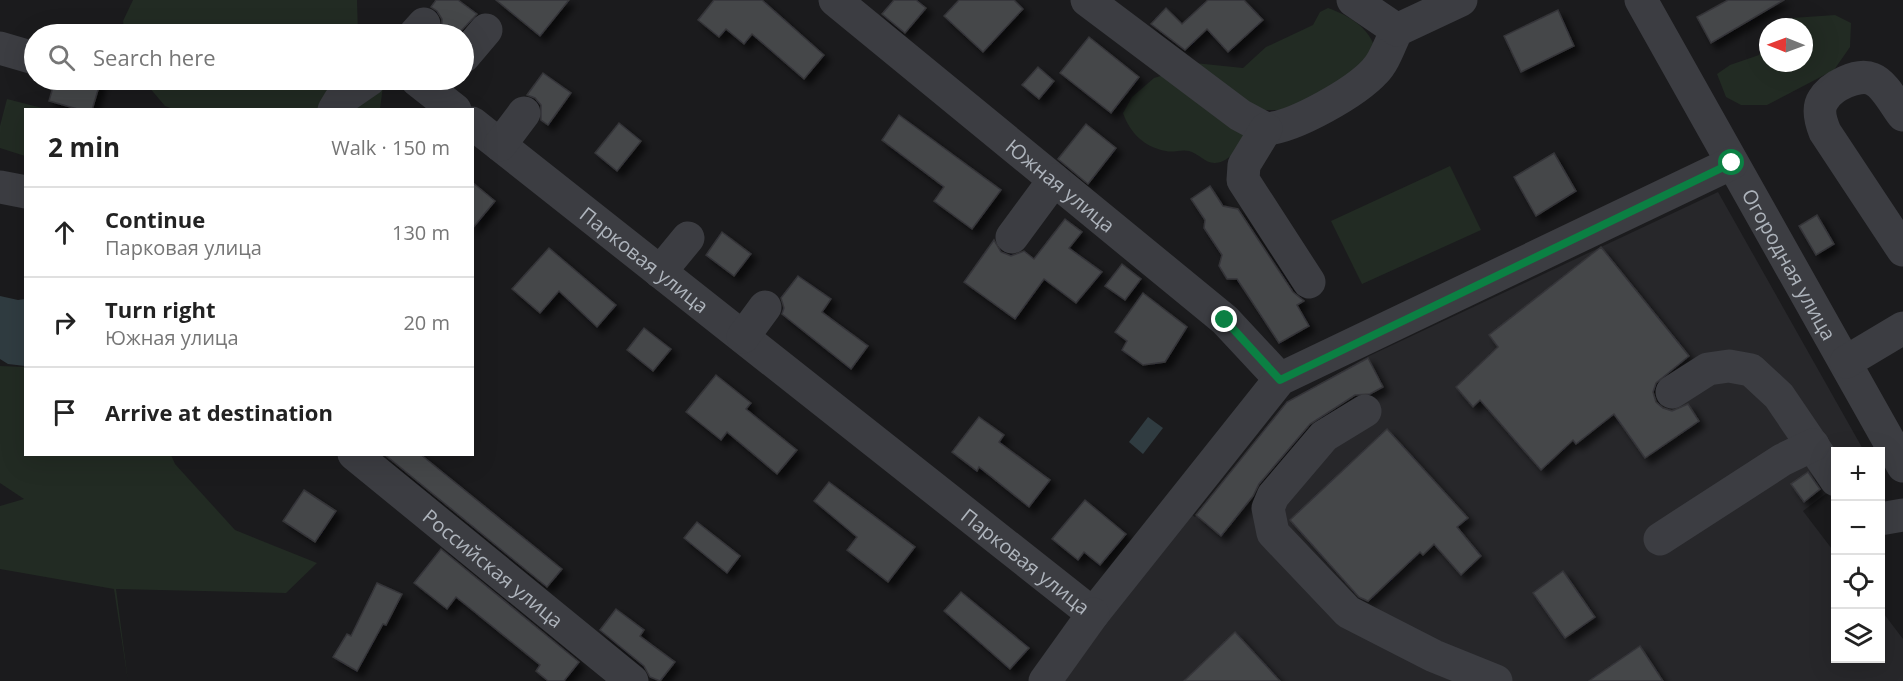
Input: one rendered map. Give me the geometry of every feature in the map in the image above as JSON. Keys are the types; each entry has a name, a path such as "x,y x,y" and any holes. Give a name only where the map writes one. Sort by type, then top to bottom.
{"street":[{"name":"Южная улица","path":"835,0 1225,320 1280,380"},
{"path":"1087,0 1239,115 1266,129 1296,122 1325,107 1376,71 1397,30 1461,0"},
{"path":"1353,0 1397,30"},
{"name":"Огородная улица","path":"1641,0 1903,466"},
{"path":"474,44 486,30"},
{"path":"0,48 24,55"},
{"path":"1903,115 1875,80 1862,76 1849,80 1828,94 1822,101 1820,109 1825,132 1903,250"},
{"path":"335,108 339,100 354,90"},
{"path":"500,145 525,113"},
{"name":"Парковая улица","path":"474,125 1093,614 1280,380 1732,163"},
{"path":"1266,129 1244,165 1243,180 1309,282"},
{"path":"1012,237 1054,180"},
{"path":"0,187 24,192"},
{"path":"660,272 688,238"},
{"path":"743,337 765,307"},
{"path":"1846,362 1903,328"},
{"path":"1672,392 1708,369 1729,366 1751,370 1779,396 1831,472"},
{"path":"1365,411 1324,436 1273,496 1268,508 1273,533 1348,612 1434,656 1496,681"},
{"path":"1660,539 1782,460 1813,445"},
{"name":"Российская улица","path":"356,456 632,681"},
{"path":"1885,518 1903,515"},
{"path":"1045,681 1093,614"}],"shaded area":[{"path":"133,0 357,0 358,24 123,24"},
{"path":"1328,8 1351,19 1369,36 1376,51 1365,70 1288,110 1264,110 1241,145 1223,161 1213,163 1189,151 1158,149 1139,138 1130,127 1123,113 1132,97 1154,78 1167,74 1185,62 1243,68 1266,47 1313,25 1320,12"},
{"path":"1835,15 1851,23 1850,47 1834,70 1767,105 1741,105 1726,97 1717,74 1730,65 1759,55 1759,72 1813,72 1813,18 1792,18"},
{"path":"151,90 382,90 380,108 170,108 165,106"},
{"path":"7,99 42,108 24,108 24,156 0,148 0,126"},
{"path":"1450,166 1481,230 1362,284 1331,221"},
{"path":"1718,192 1862,447 1831,447 1831,490 1803,511 1831,548 1831,663 1885,663 1885,615 1903,639 1903,681 1057,681 1188,512 1195,517 1287,402 1367,357"},
{"path":"0,296 24,299 24,366 8,364 0,359"},
{"path":"0,366 24,367 24,456 171,456 175,464 235,530 317,563 286,593 116,589 128,681 114,589 0,569 0,506 24,499 0,483"},
{"path":"1148,417 1163,428 1143,454 1129,442"}],"building":[{"path":"436,0 458,0 477,14 468,24 442,24 437,11 431,7"},
{"path":"496,0 569,0 540,36"},
{"path":"714,0 762,0 824,55 804,79 752,34 744,44 726,29 719,37 698,20"},
{"path":"894,0 916,0 926,8 905,33 882,14"},
{"path":"959,0 1014,0 1023,9 983,52 944,16"},
{"path":"1208,0 1244,0 1263,20 1228,52 1207,29 1185,50 1151,24 1166,8 1182,24"},
{"path":"1728,0 1784,0 1711,43 1697,17"},
{"path":"1558,10 1574,46 1521,72 1504,36"},
{"path":"1089,37 1139,77 1111,113 1060,73"},
{"path":"1038,67 1054,81 1039,99 1022,85"},
{"path":"543,73 571,93 548,125 541,120 541,105 535,98 527,95"},
{"path":"52,90 98,90 93,108 74,108 49,101"},
{"path":"899,115 1001,190 972,229 934,201 944,187 882,140"},
{"path":"619,123 641,141 617,171 595,153"},
{"path":"1086,124 1116,148 1088,184 1058,159"},
{"path":"1554,153 1576,191 1536,216 1514,177"},
{"path":"474,184 495,201 474,227"},
{"path":"1210,186 1223,206 1238,209 1293,292 1304,301 1297,305 1309,326 1279,343 1237,279 1227,279 1219,266 1222,255 1204,228 1205,220 1191,199"},
{"path":"1817,215 1834,244 1816,255 1799,226"},
{"path":"1065,219 1082,232 1069,248 1102,272 1076,303 1044,279 1015,319 964,282 994,240 1001,252 1011,256 1024,251 1034,259"},
{"path":"722,232 751,254 734,276 706,255"},
{"path":"1601,247 1689,356 1656,383 1653,392 1656,402 1672,411 1688,404 1699,421 1645,458 1614,414 1576,444 1573,440 1541,470 1480,400 1473,407 1456,387 1498,347 1489,335"},
{"path":"549,248 616,305 597,327 559,291 540,313 512,289"},
{"path":"1122,264 1141,279 1125,300 1105,286"},
{"path":"798,276 831,299 822,312 868,346 851,369 782,314 784,308 781,298"},
{"path":"1143,293 1187,327 1165,362 1143,365 1122,350 1127,341 1115,332"},
{"path":"644,328 671,349 653,371 627,350"},
{"path":"1368,358 1383,387 1370,394 1355,395 1310,424 1259,484 1253,496 1221,536 1196,515 1287,402"},
{"path":"716,375 751,403 746,409 797,450 777,474 727,432 721,440 686,412"},
{"path":"979,417 1004,435 999,442 1050,480 1029,507 979,467 977,471 952,452"},
{"path":"1387,429 1468,518 1457,527 1481,556 1461,575 1434,544 1423,555 1420,552 1368,601 1359,597 1290,520"},
{"path":"386,456 422,456 562,569 547,587"},
{"path":"1808,472 1820,489 1804,502 1791,484"},
{"path":"829,482 915,547 888,582 847,550 857,537 814,501"},
{"path":"304,490 336,511 315,542 283,521"},
{"path":"1085,500 1126,534 1100,565 1084,552 1078,560 1052,539"},
{"path":"697,522 740,556 727,573 684,538"},
{"path":"441,549 579,662 564,681 548,681 536,671 540,665 456,597 447,609 414,583"},
{"path":"1563,571 1595,617 1565,638 1533,593"},
{"path":"377,583 402,594 386,625 383,624 357,671 333,657 347,634 351,636"},
{"path":"961,592 1029,648 1010,669 944,611"},
{"path":"616,609 644,630 640,636 675,662 660,681 650,677 644,666 600,630"},
{"path":"1235,632 1280,681 1184,681"},
{"path":"1640,646 1663,681 1589,681"}],"route":[{"path":"1225,320 1280,380 1732,163"}]}
